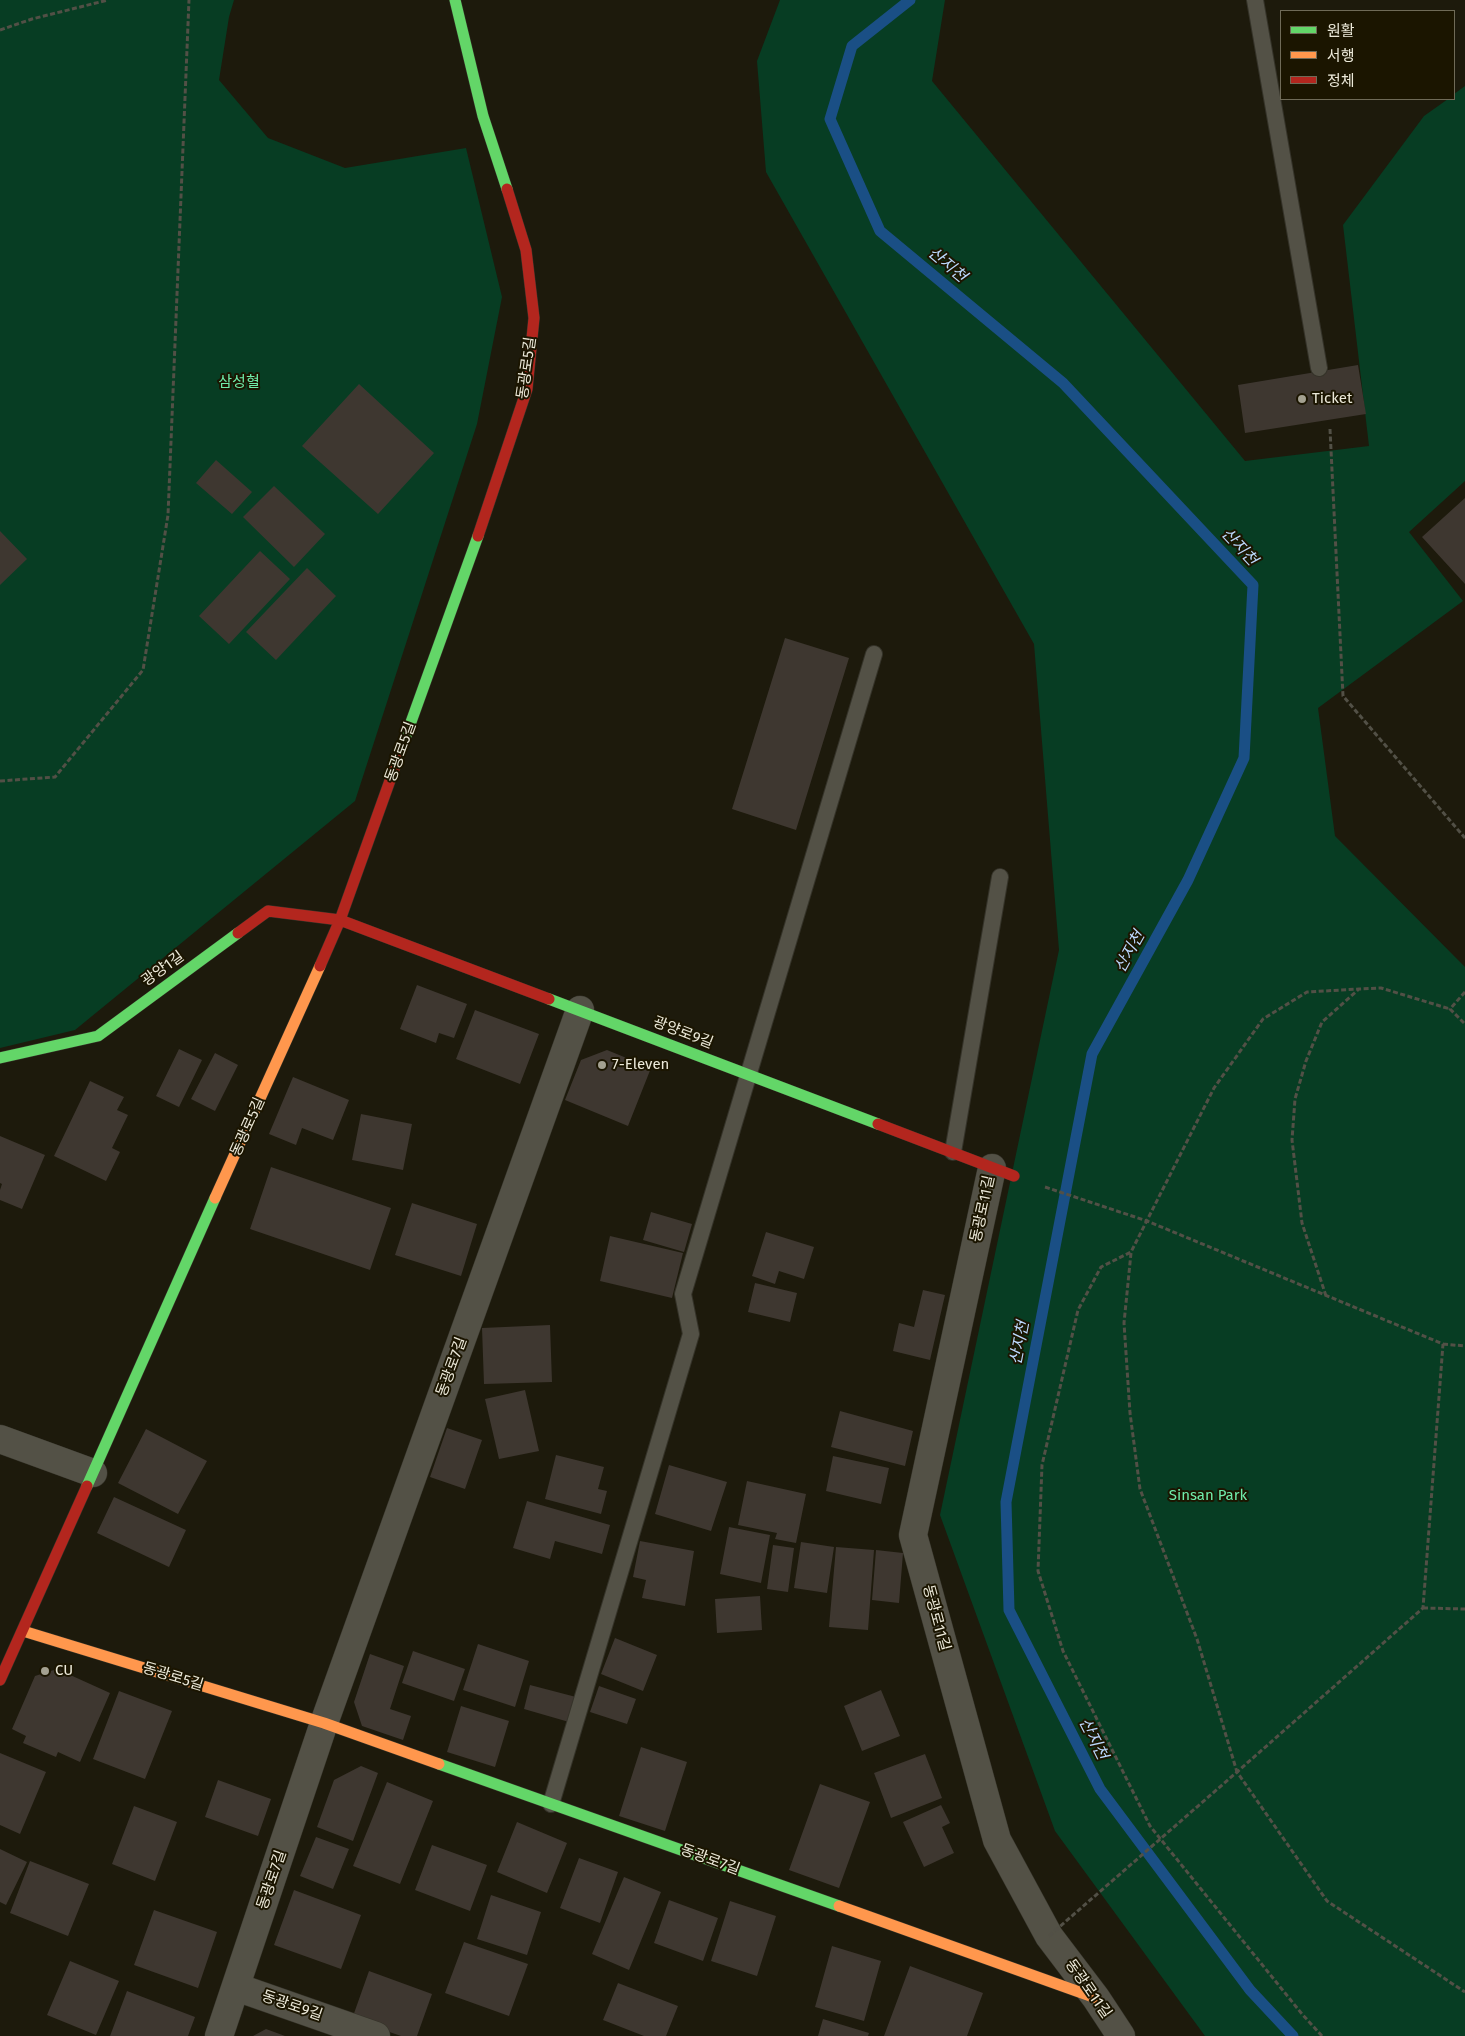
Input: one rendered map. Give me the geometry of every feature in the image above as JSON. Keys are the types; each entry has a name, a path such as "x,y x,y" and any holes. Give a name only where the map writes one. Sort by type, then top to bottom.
{"street":[{"name":"동광로5길","path":"0,1680 340,920 495,488 527,389 534,318 526,250 484,116 455,0"},
{"name":"광양1길","path":"0,1058 98,1036 268,911 340,920"},
{"name":"광양로9길","path":"340,920 1003,1172"},
{"name":"동광로7길","path":"219,2036 324,1723 580,1010"},
{"name":"동광로11길","path":"1003,1172 913,1535 997,1840 1049,1936 1096,1998 1121,2036"},
{"path":"0,1439 93,1473"},
{"name":"동광로5길","path":"22,1631 324,1723"},
{"name":"동광로7길","path":"324,1723 1096,1998"},
{"name":"동광로9길","path":"236,1987 376,2036"}],"lane":[{"path":"1255,0 1319,368"},
{"path":"551,1804 691,1334 683,1294 874,654"},
{"path":"953,1152 1000,877"}],"path":[{"path":"0,30 32,19 108,0"},
{"path":"0,781 55,777 143,670 168,516 188,0"},
{"path":"1330,429 1343,696 1465,838"},
{"path":"1465,1024 1450,1009 1382,988 1307,992 1263,1020 1214,1088 1131,1252 1124,1323 1130,1413 1140,1489 1198,1639 1237,1772 1327,1901 1465,1992"},
{"path":"1326,1296 1302,1223 1292,1140 1295,1099 1306,1061 1322,1022 1360,989"},
{"path":"1450,1009 1465,992"},
{"path":"1003,1172 1147,1221 1443,1344 1465,1346"},
{"path":"1131,1252 1101,1267 1078,1310 1042,1465 1038,1571 1063,1651 1150,1826 1302,2014 1322,2036"},
{"path":"1423,1608 1443,1344"},
{"path":"1049,1936 1423,1608 1465,1609"}],"green space":[{"name":"삼성혈","path":"0,0 234,0 229,17 219,80 268,138 345,168 466,148 502,297 477,424 355,801 75,1030 0,1048"},
{"name":"Sinsan Park","path":"780,0 945,0 932,81 1245,461 1369,446 1343,225 1424,116 1447,100 1455,100 1455,93 1465,86 1465,481 1409,532 1463,601 1318,708 1335,836 1465,967 1465,2036 1205,2036 1055,1831 940,1515 1059,950 1034,644 766,172 757,61"}],"building":[{"name":"Ticket","path":"1358,365 1366,414 1245,433 1238,385"},
{"path":"359,384 434,453 378,514 302,446"},
{"path":"216,460 252,492 232,514 196,483"},
{"path":"274,486 325,534 294,567 243,517"},
{"path":"1465,498 1465,584 1422,537"},
{"path":"0,531 27,559 0,585"},
{"path":"260,551 290,579 229,644 199,616"},
{"path":"307,568 336,596 276,660 246,632"},
{"path":"785,638 849,658 796,830 732,809"},
{"path":"417,985 467,1004 454,1038 439,1033 436,1043 400,1029"},
{"path":"475,1010 539,1034 520,1084 456,1059"},
{"path":"179,1049 202,1060 179,1107 156,1096"},
{"path":"607,1050 651,1068 628,1126 565,1100 581,1060"},
{"path":"215,1053 238,1065 215,1111 191,1099"},
{"path":"293,1077 349,1100 333,1140 302,1128 296,1145 269,1134"},
{"path":"90,1081 124,1097 117,1110 128,1115 112,1148 120,1152 106,1181 54,1156"},
{"path":"361,1114 412,1124 403,1170 352,1160"},
{"path":"0,1136 45,1155 22,1209 0,1200 2,1184 0,1183"},
{"path":"271,1167 391,1208 370,1270 250,1229"},
{"path":"412,1203 477,1224 461,1276 395,1255"},
{"path":"651,1212 692,1224 684,1252 643,1240"},
{"path":"766,1232 814,1247 804,1279 779,1271 775,1284 752,1276"},
{"path":"610,1236 683,1253 672,1298 600,1281"},
{"path":"755,1283 797,1293 790,1322 748,1312"},
{"path":"923,1290 945,1295 930,1360 893,1351 899,1323 914,1327"},
{"path":"550,1325 552,1382 484,1384 482,1328"},
{"path":"525,1390 539,1451 499,1459 485,1399"},
{"path":"840,1411 913,1431 905,1466 831,1447"},
{"path":"447,1428 482,1440 465,1489 430,1477"},
{"path":"146,1429 207,1461 178,1514 118,1483"},
{"path":"556,1455 604,1467 598,1489 607,1491 601,1514 545,1499"},
{"path":"833,1456 889,1468 881,1504 826,1491"},
{"path":"669,1465 727,1482 711,1531 655,1514"},
{"path":"747,1481 806,1494 796,1543 775,1539 777,1533 738,1525"},
{"path":"114,1497 186,1530 169,1567 97,1533"},
{"path":"527,1501 610,1525 602,1554 555,1541 550,1559 513,1548"},
{"path":"729,1527 770,1535 761,1583 720,1574"},
{"path":"640,1541 694,1551 685,1606 642,1598 646,1580 633,1577"},
{"path":"801,1542 834,1547 827,1593 794,1588"},
{"path":"773,1545 794,1548 788,1592 767,1589"},
{"path":"836,1547 874,1550 868,1630 829,1627"},
{"path":"876,1550 903,1553 899,1603 872,1600"},
{"path":"760,1596 762,1630 717,1633 715,1599"},
{"path":"615,1638 657,1655 643,1691 601,1674"},
{"path":"478,1644 529,1661 515,1707 463,1690"},
{"path":"413,1651 465,1669 454,1701 402,1683"},
{"path":"370,1654 404,1666 390,1709 411,1716 403,1740 362,1726 354,1702"},
{"path":"57,1669 110,1693 80,1762 58,1752 56,1757 23,1743 26,1736 12,1729 35,1676"},
{"path":"530,1685 576,1697 569,1722 524,1709"},
{"path":"599,1686 636,1699 627,1724 590,1712"},
{"path":"881,1690 900,1736 862,1751 844,1706"},
{"path":"119,1691 172,1711 145,1779 93,1759"},
{"path":"461,1706 509,1721 495,1767 447,1752"},
{"path":"641,1747 687,1762 665,1831 619,1816"},
{"path":"0,1753 46,1772 20,1834 0,1825"},
{"path":"925,1754 942,1798 891,1818 874,1773"},
{"path":"361,1766 378,1773 353,1841 317,1827 334,1780"},
{"path":"218,1780 271,1799 258,1836 205,1817"},
{"path":"387,1782 433,1801 400,1884 353,1866"},
{"path":"820,1784 870,1802 839,1888 789,1870"},
{"path":"941,1805 950,1823 942,1827 954,1853 924,1867 903,1822"},
{"path":"134,1806 177,1822 155,1881 112,1864"},
{"path":"517,1822 567,1843 547,1893 497,1872"},
{"path":"316,1837 349,1849 333,1889 300,1876"},
{"path":"432,1845 487,1865 470,1911 415,1890"},
{"path":"0,1849 27,1862 6,1905 0,1902"},
{"path":"579,1858 618,1872 600,1923 560,1908"},
{"path":"30,1861 89,1884 68,1936 10,1913"},
{"path":"624,1877 661,1892 629,1970 592,1954"},
{"path":"294,1890 361,1915 341,1969 274,1945"},
{"path":"491,1895 541,1912 527,1955 477,1939"},
{"path":"669,1900 718,1918 703,1961 654,1943"},
{"path":"730,1901 776,1916 757,1976 711,1961"},
{"path":"154,1910 217,1932 198,1988 134,1965"},
{"path":"464,1942 528,1964 509,2016 445,1993"},
{"path":"832,1946 881,1961 864,2021 815,2007"},
{"path":"70,1961 119,1981 96,2035 47,2015"},
{"path":"910,1966 983,1993 967,2036 884,2036"},
{"path":"369,1971 432,1994 417,2036 401,2036 352,2019"},
{"path":"618,1983 678,2006 666,2036 644,2036 603,2020"},
{"path":"127,1991 195,2017 188,2036 110,2036"},
{"path":"823,2019 869,2033 868,2036 818,2036"},
{"path":"266,2029 285,2036 253,2036"}],"waterway":[{"name":"산지천","path":"910,0 852,46 830,119 880,231 1063,383 1253,585 1244,758 1188,880 1092,1054 1006,1502 1009,1610 1100,1789 1250,1990 1293,2036"}],"traffic: fast":[{"path":"455,0 483,116 507,189"},
{"path":"402,747 478,536"},
{"path":"0,1058 98,1036 238,933"},
{"path":"549,999 878,1124"},
{"path":"87,1486 215,1198"},
{"path":"439,1764 839,1906"}],"traffic: slow":[{"path":"215,1198 320,966"},
{"path":"23,1631 324,1723 439,1764"},
{"path":"839,1906 1096,1998"}],"traffic: jam":[{"path":"478,536 527,389 534,318 526,250 507,189"},
{"path":"320,966 340,920 402,747"},
{"path":"238,933 268,911 340,920 549,999"},
{"path":"878,1124 1014,1176"},
{"path":"0,1680 87,1486"}],"place":[{"name":"Ticket","path":"1302,399"},
{"name":"7-Eleven","path":"602,1065"},
{"name":"CU","path":"45,1671"}]}
